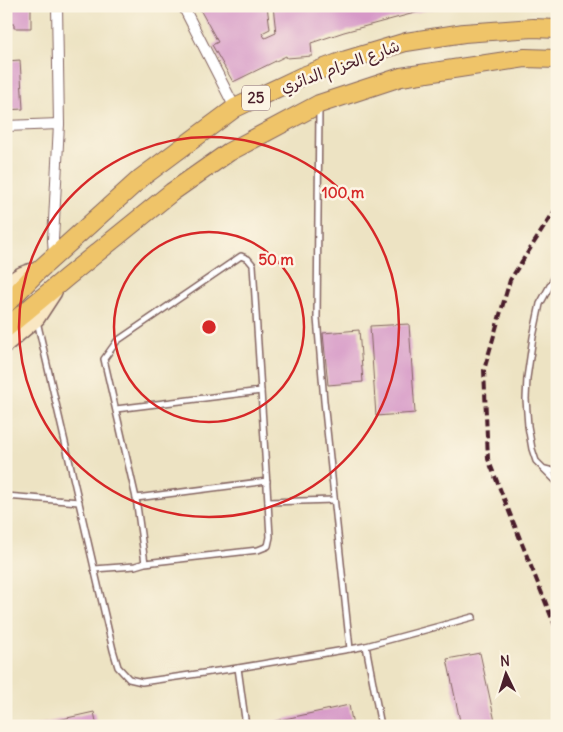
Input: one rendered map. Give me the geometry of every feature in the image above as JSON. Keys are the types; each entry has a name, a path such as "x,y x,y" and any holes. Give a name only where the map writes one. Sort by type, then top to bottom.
{"highway":[{"name":"شارع الحزام الدائري","path":"9,295 142,178 235,108 303,76 346,60 406,42 464,33 533,28 557,29"},
{"name":"شارع الحزام الدائري","path":"6,328 36,311 67,276 172,192 230,152 319,104 401,77 524,58 557,59"}],"main road":[{"name":"25","path":"6,344 36,311"}],"street":[{"path":"54,256 53,240 59,124 57,6"},
{"path":"183,6 235,108"},
{"path":"6,126 59,124"}],"lane":[{"path":"319,104 317,318 350,649"},
{"path":"94,569 135,566 145,563 258,550 268,546 270,537 254,265 248,259 241,256 117,341 104,359 136,498 145,563"},
{"path":"557,273 540,304 533,337 526,399 528,426 536,461 557,482"},
{"path":"36,311 112,650 118,667 129,679 142,682 350,649 473,617"},
{"path":"116,409 261,391"},
{"path":"543,469 557,472"},
{"path":"136,498 267,481"},
{"path":"6,496 79,502"},
{"path":"268,502 334,500"},
{"path":"366,646 381,726"},
{"path":"238,668 246,726"}],"building":[{"path":"6,6 31,6 31,28 14,28 14,24 6,24"},
{"path":"198,6 267,6 270,29 262,33 265,38 276,33 273,6 445,7 422,11 311,43 312,56 287,58 286,56 233,82 212,45 218,42"},
{"path":"20,60 23,109 6,110 6,61"},
{"path":"409,324 415,413 376,416 370,326"},
{"path":"359,330 363,382 328,385 323,333"},
{"path":"480,653 496,726 461,726 447,659"},
{"path":"349,705 353,726 271,726 271,722"},
{"path":"94,712 97,726 36,725"}],"railway":[{"path":"557,207 510,280 484,370 488,459 557,631"}]}
